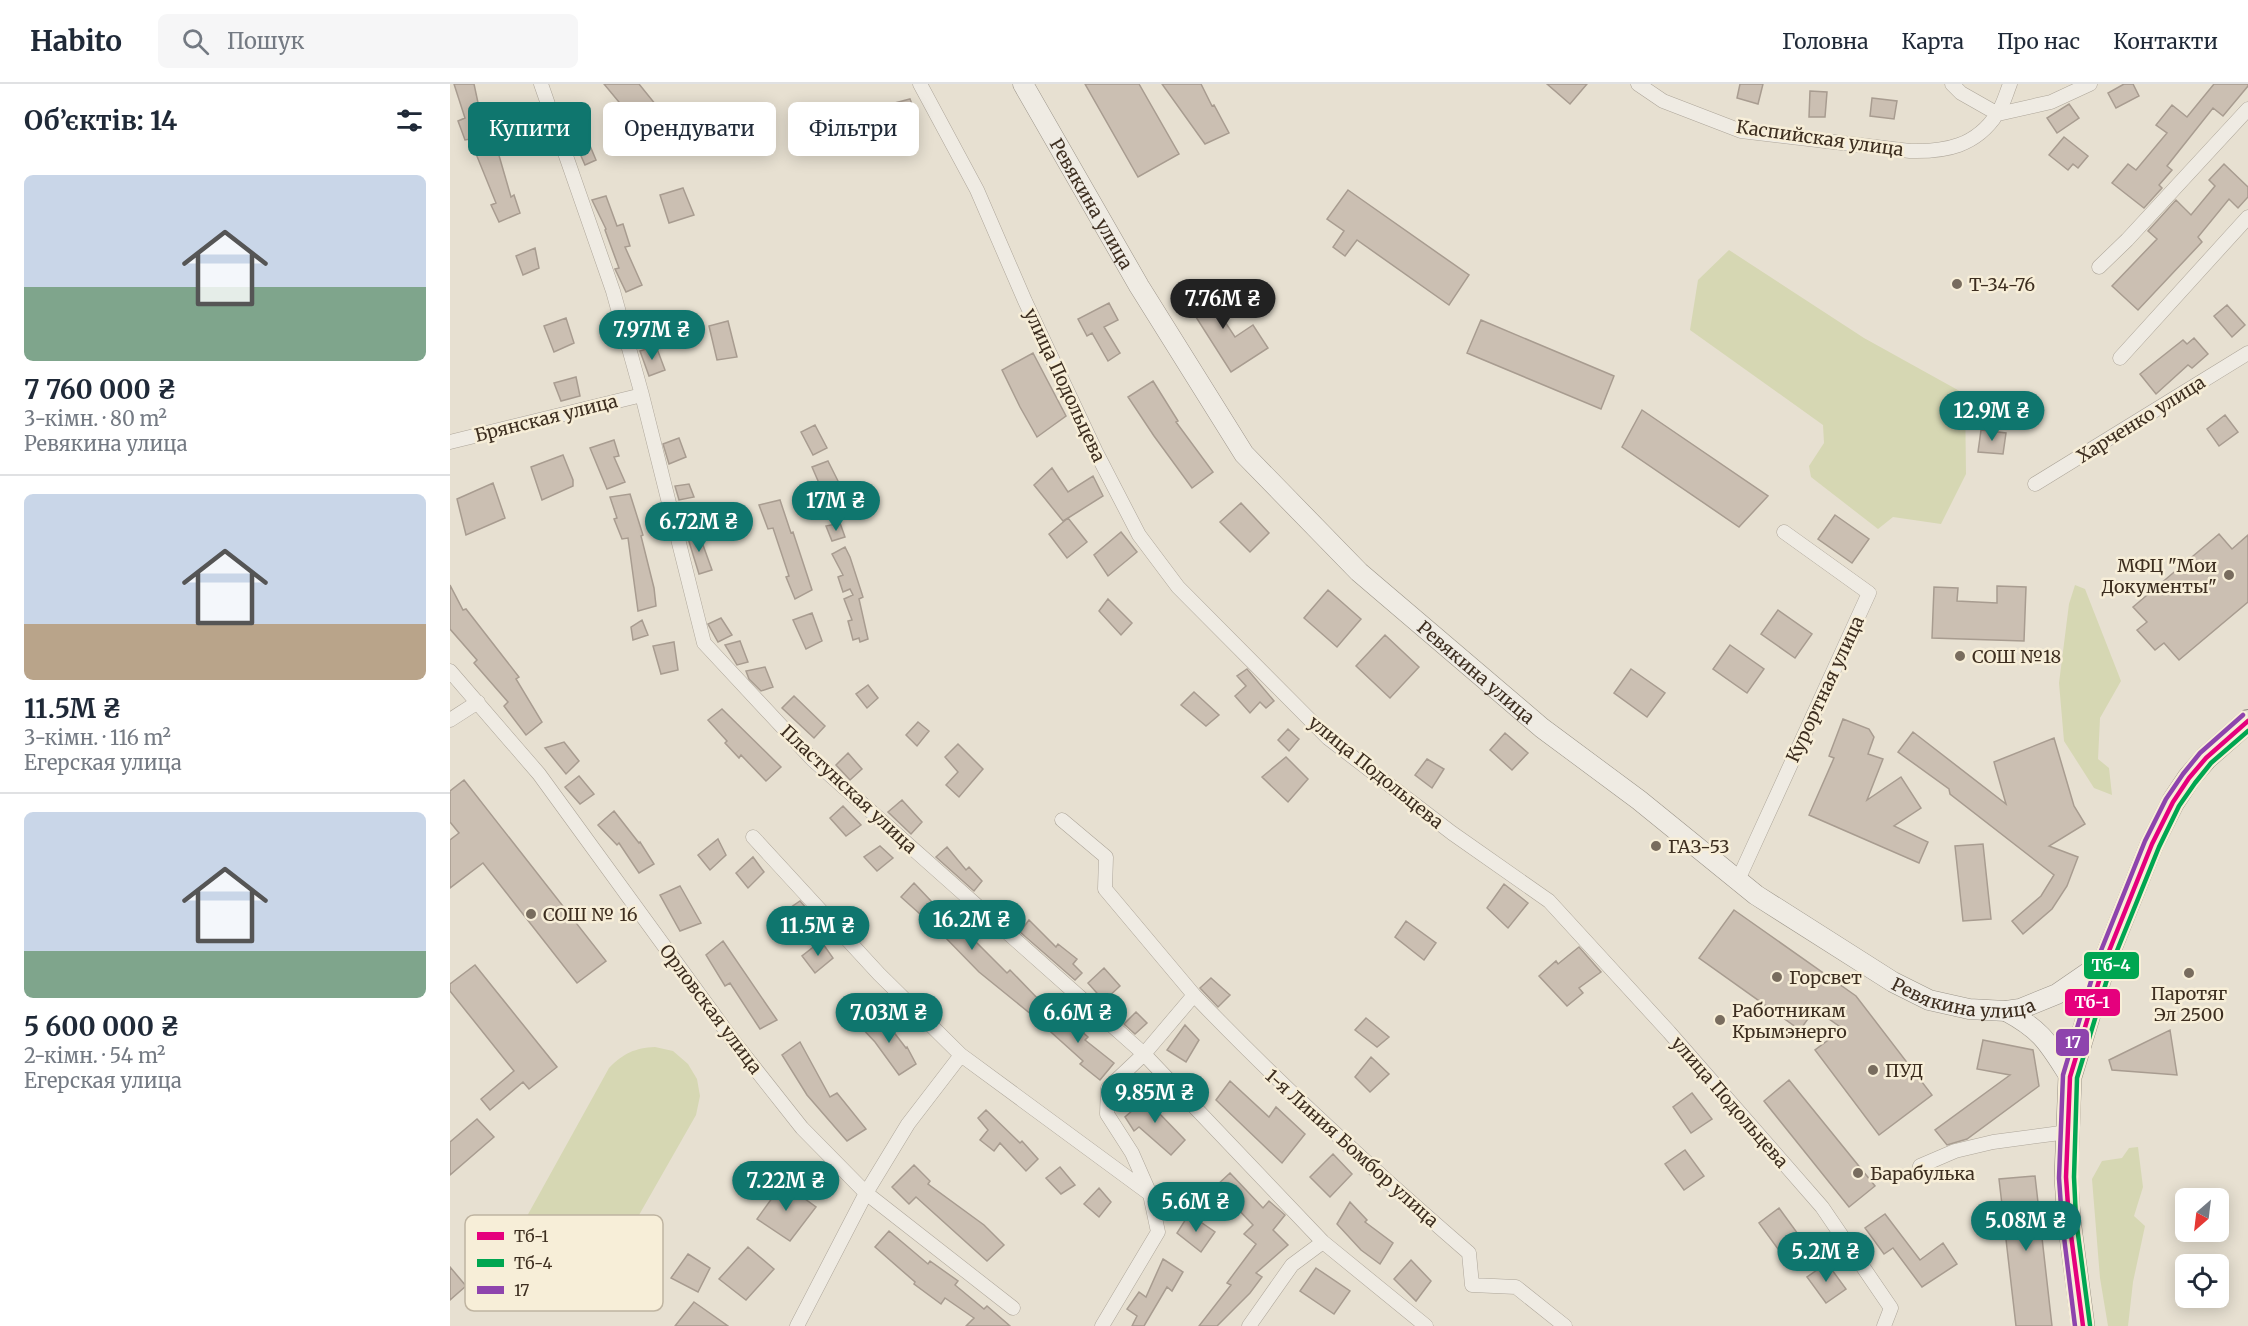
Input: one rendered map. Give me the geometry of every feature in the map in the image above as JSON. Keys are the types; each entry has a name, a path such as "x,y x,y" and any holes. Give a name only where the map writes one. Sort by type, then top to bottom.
{"main road":[{"name":"Ревякина улица","path":"1023,84 1138,286 1244,454 1359,572 1542,728 1639,800 1756,895 1893,982 1929,1000 1969,1009 2006,1011 2028,1007 2057,994 2105,961"},
{"path":"2083,1326 2069,1220 2066,1176 2070,1077 2105,961 2152,844 2173,802 2206,758 2248,721"},
{"path":"2006,1011 2030,1024 2047,1040 2070,1077"}],"street":[{"name":"Пластунская улица","path":"541,84 613,291 642,395 704,643 813,759 1144,1054 1323,1242 1426,1326"},
{"name":"улица Подольцева","path":"920,84 977,190 1025,301 1101,462 1139,535 1178,587 1328,738 1452,833 1549,902 1669,1032 1822,1207 1891,1308 1884,1326"},
{"name":"Каспийская улица","path":"1638,84 1663,101 1741,131 1910,151 1936,152 1960,146 1982,132 1998,114"},
{"path":"1952,84 1961,93 1998,114 2051,102 2090,84"},
{"path":"1998,114 2010,84"},
{"path":"2098,267 2127,240 2248,109"},
{"path":"2120,358 2248,217"},
{"name":"Харченко улица","path":"2035,484 2248,353"},
{"name":"Брянская улица","path":"450,441 642,395"},
{"name":"Курортная улица","path":"1738,880 1869,593 1784,532"},
{"name":"Орловская улица","path":"450,671 539,774 734,1042 802,1128 866,1193 1013,1308"},
{"path":"450,720 478,702"},
{"path":"1062,820 1106,857 1105,889 1194,995 1144,1054 1108,1088 1107,1114 1132,1153 1150,1194 1158,1232 1102,1326"},
{"path":"753,837 879,974 961,1055 1150,1194"},
{"name":"1-я Линия Бомбор улица","path":"1194,995 1262,1065 1363,1162 1469,1253 1472,1285 1516,1287 1565,1326"},
{"path":"797,1326 866,1193 908,1124 961,1055"},
{"path":"1920,1166 1955,1151 1984,1144 2068,1132"},
{"path":"1249,1326 1292,1265 1323,1242"}],"green space":[{"path":"1729,250 1864,338 1965,394 1966,474 1941,524 1893,517 1878,529 1811,477 1809,466 1824,443 1823,425 1690,330 1698,280"},
{"path":"2075,585 2085,589 2121,681 2100,718 2098,759 2109,768 2112,795 2094,788 2064,741 2059,683 2069,604"},
{"path":"655,1047 673,1051 688,1064 697,1079 700,1096 696,1115 639,1215 528,1215 609,1068 630,1052"},
{"path":"2138,1147 2143,1187 2134,1216 2145,1226 2133,1282 2128,1326 2108,1326 2100,1278 2092,1179 2102,1161 2122,1158 2129,1148"}],"building":[{"path":"454,84 474,84 478,102 468,102 468,139 465,140 458,121 465,118"},
{"path":"604,84 639,84 654,102 619,102"},
{"path":"1085,84 1139,84 1179,154 1138,177"},
{"path":"1162,84 1201,84 1229,133 1205,144"},
{"path":"1547,84 1587,84 1570,104"},
{"path":"1740,84 1763,84 1758,104 1737,98"},
{"path":"2124,84 2133,84 2139,96 2116,108 2108,93"},
{"path":"2214,84 2248,84 2248,86 2223,116 2213,108 2167,166 2172,170 2159,185 2162,188 2144,208 2112,183 2128,164 2136,170 2167,133 2156,125 2172,105 2187,117"},
{"path":"1810,91 1827,92 1825,117 1809,117"},
{"path":"1872,98 1897,101 1894,119 1870,116"},
{"path":"2069,104 2079,118 2057,133 2047,118"},
{"path":"2064,137 2088,156 2078,168 2073,164 2068,170 2049,155"},
{"path":"591,148 596,160 585,165 581,156 591,156"},
{"path":"477,156 499,156 511,197 514,195 520,213 499,222 491,205 496,203"},
{"path":"2224,164 2248,187 2248,197 2238,208 2229,199 2198,237 2202,242 2138,310 2112,286 2157,239 2148,231 2176,200 2191,215 2215,186 2209,180"},
{"path":"683,188 694,215 669,223 660,195"},
{"path":"1348,190 1469,275 1449,305 1357,240 1345,256 1333,247 1344,231 1327,219"},
{"path":"606,196 617,226 623,224 630,246 625,247 642,285 626,292 615,269 619,268 606,229 592,200"},
{"path":"535,248 539,268 523,275 516,256"},
{"path":"1198,281 1235,337 1253,325 1268,348 1231,372 1180,292"},
{"path":"1109,303 1118,320 1104,327 1120,353 1108,361 1092,333 1087,336 1078,319"},
{"path":"2227,305 2245,325 2232,337 2214,316"},
{"path":"566,318 574,343 554,352 544,326"},
{"path":"1481,320 1614,376 1601,409 1467,353"},
{"path":"728,321 737,357 717,360 709,326"},
{"path":"2194,338 2208,354 2192,368 2188,365 2156,394 2140,374 2183,340 2187,344"},
{"path":"656,346 665,370 649,376 640,351"},
{"path":"1033,353 1066,416 1037,437 1002,370"},
{"path":"576,377 580,396 561,401 554,383"},
{"path":"1153,381 1178,421 1176,422 1213,472 1192,488 1128,397"},
{"path":"1642,410 1768,496 1739,527 1622,447"},
{"path":"2225,415 2238,432 2219,446 2207,429"},
{"path":"815,425 827,448 813,455 801,432"},
{"path":"1981,430 2006,433 2003,454 1978,452"},
{"path":"679,438 686,457 669,464 663,444"},
{"path":"614,440 619,456 614,457 625,482 607,489 590,448"},
{"path":"563,455 573,480 573,486 542,500 531,467"},
{"path":"828,461 838,481 832,483 845,509 828,514 821,499 825,497 812,467"},
{"path":"1052,468 1068,492 1093,476 1103,496 1063,521 1034,485"},
{"path":"493,483 505,518 466,535 457,499"},
{"path":"689,484 694,497 679,500 675,486"},
{"path":"630,494 643,535 641,536 654,588 656,606 638,611 628,538 622,539 614,519 617,518 610,497"},
{"path":"780,500 812,590 795,599 786,577 789,576 773,528 768,529 759,505"},
{"path":"1241,503 1269,533 1250,552 1220,522"},
{"path":"694,510 700,524 687,528 681,515"},
{"path":"1835,515 1869,539 1852,563 1818,539"},
{"path":"1068,518 1087,542 1067,558 1049,534"},
{"path":"840,523 845,537 832,541 826,526"},
{"path":"698,531 712,570 699,574 687,535"},
{"path":"1121,532 1137,552 1108,576 1094,555"},
{"path":"2219,534 2232,549 2248,535 2248,602 2179,660 2164,643 2155,650 2137,630 2147,622 2133,607"},
{"path":"845,547 863,597 859,599 868,639 860,642 859,638 853,640 848,621 852,620 844,599 853,595 850,589 843,592 838,577 843,575 832,554"},
{"path":"450,585 463,610 466,609 519,677 516,679 542,722 526,735 504,706 508,702 474,663 477,660 450,629"},
{"name":"СОШ №18","path":"1997,586 2026,587 2024,641 1932,638 1934,587 1958,588 1957,601 1997,603"},
{"path":"1328,590 1361,619 1337,647 1304,618"},
{"path":"1108,599 1132,623 1121,635 1099,611"},
{"path":"1778,610 1812,634 1795,658 1761,634"},
{"path":"812,613 822,641 806,649 793,620"},
{"path":"721,618 732,635 718,642 708,624"},
{"path":"642,620 648,635 633,640 631,627"},
{"path":"1385,635 1419,667 1390,698 1356,666"},
{"path":"740,641 748,662 737,665 725,645"},
{"path":"674,642 678,670 661,674 653,646"},
{"path":"1730,645 1764,669 1747,693 1713,669"},
{"path":"765,667 773,687 761,691 749,679 746,671"},
{"path":"1247,669 1274,701 1266,708 1260,702 1250,713 1235,696 1246,686 1237,676"},
{"path":"1631,669 1665,693 1647,717 1614,693"},
{"path":"868,685 878,698 867,708 856,694"},
{"path":"1194,692 1219,715 1206,726 1181,705"},
{"path":"794,696 825,726 814,738 782,708"},
{"path":"722,709 781,767 766,781 741,755 739,758 708,720"},
{"path":"1843,719 1869,729 1874,737 1868,754 1883,759 1867,800 1901,777 1921,808 1894,826 1928,842 1919,863 1809,815 1834,758 1829,756"},
{"path":"918,722 929,731 917,746 906,735"},
{"path":"1288,729 1299,739 1289,751 1278,740"},
{"path":"1913,732 2006,804 1994,762 2054,738 2074,806 2085,824 2049,846 2078,857 2067,886 2052,909 2023,934 2012,921 2041,896 2054,875 1950,794 1949,789 1898,752"},
{"path":"1505,733 1528,753 1512,770 1490,750"},
{"path":"564,742 579,761 566,774 545,748"},
{"path":"958,744 983,769 959,797 946,785 958,772 945,757"},
{"path":"848,753 862,769 850,780 836,765"},
{"path":"1286,757 1308,779 1288,802 1262,777"},
{"path":"1427,759 1444,769 1432,788 1415,775"},
{"path":"579,776 594,794 580,804 565,787"},
{"name":"СОШ № 16","path":"464,780 606,961 577,983 483,863 450,888 450,840 459,833 450,822 450,791"},
{"path":"902,800 922,822 911,834 888,812"},
{"path":"843,806 861,825 846,836 830,818"},
{"path":"614,811 640,842 654,864 639,873 619,843 617,845 598,825"},
{"path":"718,839 726,855 710,870 698,855"},
{"path":"1983,844 1991,919 1963,921 1955,846"},
{"path":"880,846 893,858 877,871 864,857"},
{"path":"947,847 966,870 969,867 982,881 974,891 936,857"},
{"path":"753,857 764,872 748,888 736,873"},
{"path":"914,883 950,921 952,918 1007,973 1010,970 1042,1003 1032,1015 979,972 939,931 901,897"},
{"path":"1504,884 1528,903 1508,928 1487,908"},
{"path":"680,886 701,923 680,931 660,895"},
{"path":"800,901 807,909 782,933 771,921"},
{"path":"1734,910 1856,996 1932,1095 1879,1135 1815,1050 1843,1029 1815,1009 1800,1030 1699,958"},
{"path":"1029,920 1056,947 1058,944 1077,959 1073,964 1082,973 1075,980 1020,932"},
{"path":"1406,921 1436,943 1424,960 1395,937"},
{"path":"723,941 777,1020 760,1029 730,983 725,986 706,955"},
{"path":"821,941 833,958 815,973 802,956"},
{"path":"1579,947 1601,972 1579,988 1583,993 1567,1006 1539,976 1556,961 1558,964"},
{"path":"475,965 557,1067 529,1089 523,1082 490,1110 481,1099 514,1071 450,991 450,984"},
{"path":"1104,968 1120,986 1104,1001 1088,983"},
{"path":"1211,978 1230,995 1218,1007 1200,988"},
{"path":"1058,1010 1088,1037 1085,1040 1114,1063 1100,1080 1080,1064 1083,1061 1042,1024"},
{"path":"1136,1012 1147,1023 1135,1034 1124,1024"},
{"path":"879,1013 907,1047 916,1064 899,1075 875,1042 859,1025"},
{"path":"1366,1018 1389,1037 1377,1047 1355,1030"},
{"path":"1185,1025 1199,1040 1186,1062 1167,1050"},
{"path":"2170,1030 2177,1075 2112,1070 2109,1060"},
{"path":"1983,1040 2033,1050 2039,1086 1967,1139 1947,1145 1935,1130 2010,1075 1977,1069"},
{"path":"800,1042 830,1097 837,1093 866,1129 847,1141 807,1095 782,1055"},
{"path":"1371,1057 1389,1074 1370,1092 1355,1077"},
{"path":"1789,1080 1875,1186 1849,1207 1764,1101"},
{"path":"1230,1081 1269,1117 1276,1107 1305,1134 1282,1163 1216,1100"},
{"path":"1156,1090 1163,1105 1157,1111 1185,1140 1171,1155 1139,1127 1134,1131 1125,1117"},
{"path":"1692,1093 1712,1119 1691,1133 1673,1107"},
{"path":"986,1110 1020,1143 1022,1141 1038,1159 1026,1171 1000,1143 994,1151 980,1140 988,1130 978,1118"},
{"path":"477,1119 494,1137 450,1175 450,1142"},
{"path":"1685,1150 1704,1176 1684,1190 1665,1164"},
{"path":"1333,1154 1352,1174 1330,1197 1310,1177"},
{"path":"914,1165 930,1181 928,1184 984,1225 1004,1245 987,1261 916,1197 909,1204 892,1187"},
{"path":"1060,1167 1075,1185 1061,1194 1046,1178"},
{"path":"1230,1173 1263,1208 1269,1201 1285,1215 1273,1230 1288,1245 1256,1273 1262,1277 1250,1293 1217,1326 1199,1326 1231,1285 1227,1283 1256,1244 1244,1234 1253,1225 1216,1186"},
{"path":"2035,1176 2052,1326 2016,1326 1999,1179"},
{"path":"783,1183 816,1207 790,1241 757,1219"},
{"path":"1099,1188 1111,1202 1099,1217 1084,1204"},
{"path":"1350,1202 1367,1220 1365,1222 1393,1243 1380,1264 1361,1250 1337,1224"},
{"path":"1779,1208 1798,1234 1778,1249 1759,1223"},
{"path":"1189,1214 1215,1232 1201,1252 1177,1233"},
{"path":"1885,1214 1920,1260 1943,1243 1957,1264 1922,1287 1893,1248 1884,1254 1865,1228"},
{"path":"889,1231 928,1264 930,1261 958,1281 955,1285 984,1309 987,1306 1010,1326 966,1326 974,1318 945,1298 941,1304 914,1284 915,1282 875,1247"},
{"path":"748,1247 774,1269 746,1300 719,1279"},
{"path":"688,1254 710,1268 698,1292 671,1278"},
{"path":"1163,1259 1183,1272 1172,1291 1167,1287 1144,1326 1132,1326 1137,1316 1127,1309 1139,1292 1146,1297"},
{"path":"1411,1260 1431,1281 1416,1301 1394,1279"},
{"path":"1827,1263 1846,1289 1826,1303 1807,1277"},
{"path":"450,1267 465,1287 450,1300"},
{"path":"1316,1268 1350,1291 1334,1314 1300,1291"},
{"path":"694,1302 728,1326 675,1326"}],"transit line":[{"name":"17","path":"2075,1326 2059,1178 2063,1075 2098,958 2145,841 2166,799 2183,774 2200,753 2243,715"},
{"name":"Тб-1","path":"2083,1326 2069,1220 2066,1177 2070,1077 2105,961 2152,844 2173,802 2189,778 2206,758 2248,721"},
{"name":"Тб-4","path":"2090,1325 2076,1219 2074,1177 2077,1078 2112,963 2159,847 2179,806 2211,763 2248,731"}],"place":[{"name":"Т-34-76","path":"1957,284"},
{"name":"МФЦ \"Мои Документы\"","path":"2229,575"},
{"name":"СОШ №18","path":"1960,656"},
{"name":"ГАЗ-53","path":"1656,846"},
{"name":"СОШ № 16","path":"531,914"},
{"name":"Паротяг Эл 2500","path":"2189,973"},
{"name":"Горсвет","path":"1777,977"},
{"name":"Работникам Крымэнерго","path":"1720,1020"},
{"name":"ПУД","path":"1873,1070"},
{"name":"Барабулька","path":"1858,1173"}]}
